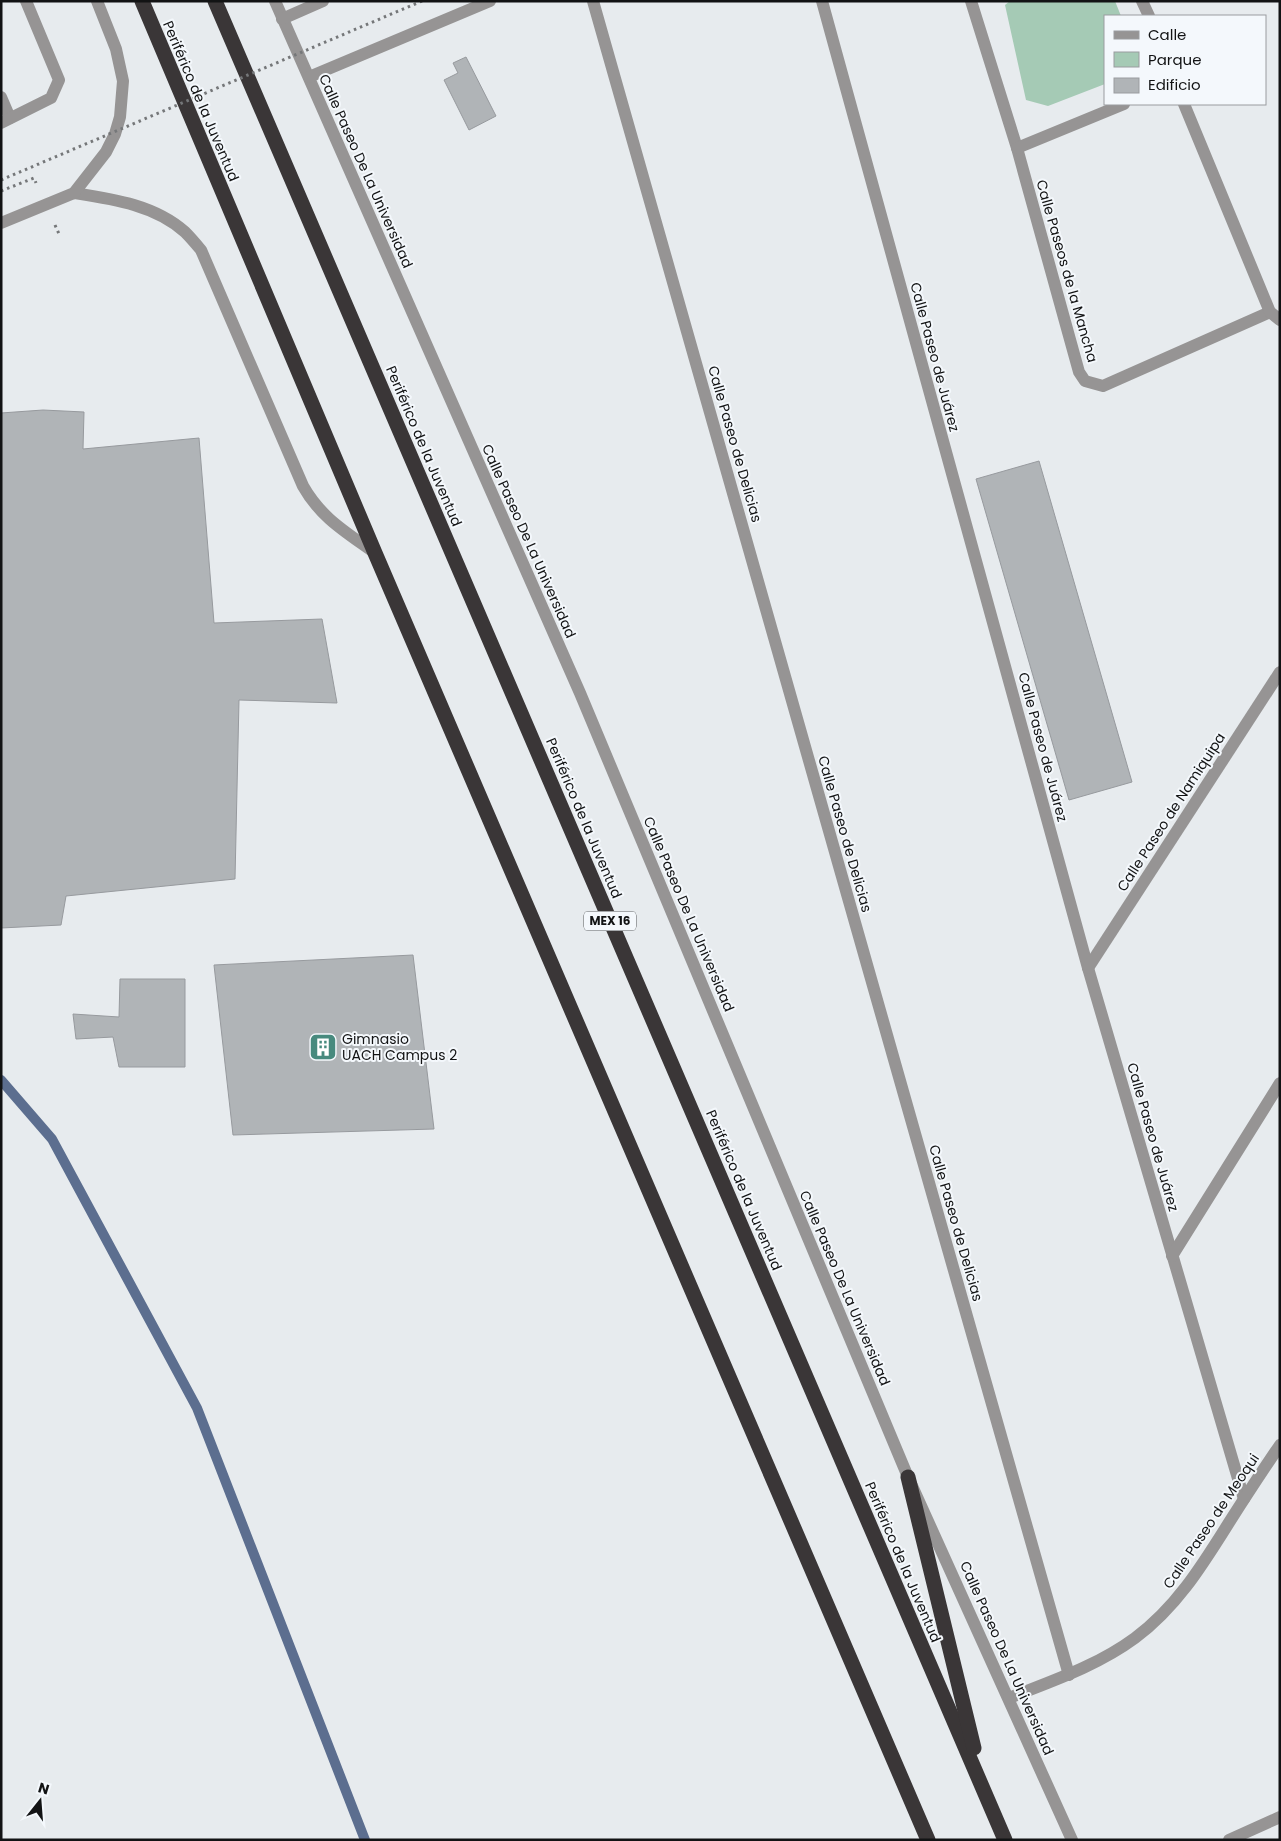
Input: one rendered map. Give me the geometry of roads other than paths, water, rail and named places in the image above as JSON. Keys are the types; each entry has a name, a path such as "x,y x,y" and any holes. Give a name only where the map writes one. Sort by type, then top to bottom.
{"highway":[{"name":"Periférico de la Juventud","path":"142,1 375,552 928,1840"},
{"name":"Periférico de la Juventud","path":"215,1 1006,1840"},
{"path":"908,1477 983,1789"}],"street":[{"path":"1,97 6,121 51,98 59,80 26,1"},
{"path":"1,223 74,193 106,152 115,134 123,98 123,81 116,49 97,1"},
{"name":"Calle Paseo De La Universidad","path":"275,1 580,693 908,1477 1072,1840"},
{"path":"282,19 323,1"},
{"path":"309,78 490,1"},
{"name":"Calle Paseo de Delicias","path":"593,1 1070,1675"},
{"name":"Calle Paseo de Juárez","path":"822,1 1088,968 1244,1499"},
{"name":"Calle Paseos de la Mancha","path":"971,1 1017,148 1079,372 1085,381 1102,386 1275,316 1184,105"},
{"path":"1142,1 1149,15"},
{"path":"1017,148 1122,105"},
{"path":"74,193 117,200 146,209 165,218 185,232 201,250 311,501 327,518 375,552"},
{"name":"Calle Paseo de Namiquipa","path":"1088,968 1280,672"},
{"path":"1172,1256 1280,1083"},
{"name":"Calle Paseo de Meoqui","path":"1009,1698 1070,1675 1105,1658 1135,1638 1159,1618 1185,1590 1280,1445"},
{"path":"1229,1840 1280,1817"}],"waterway":[{"path":"1,1080 52,1139 197,1408 365,1840"}],"place":[{"name":"Gimnasio UACH Campus 2","path":"323,1047"}]}
